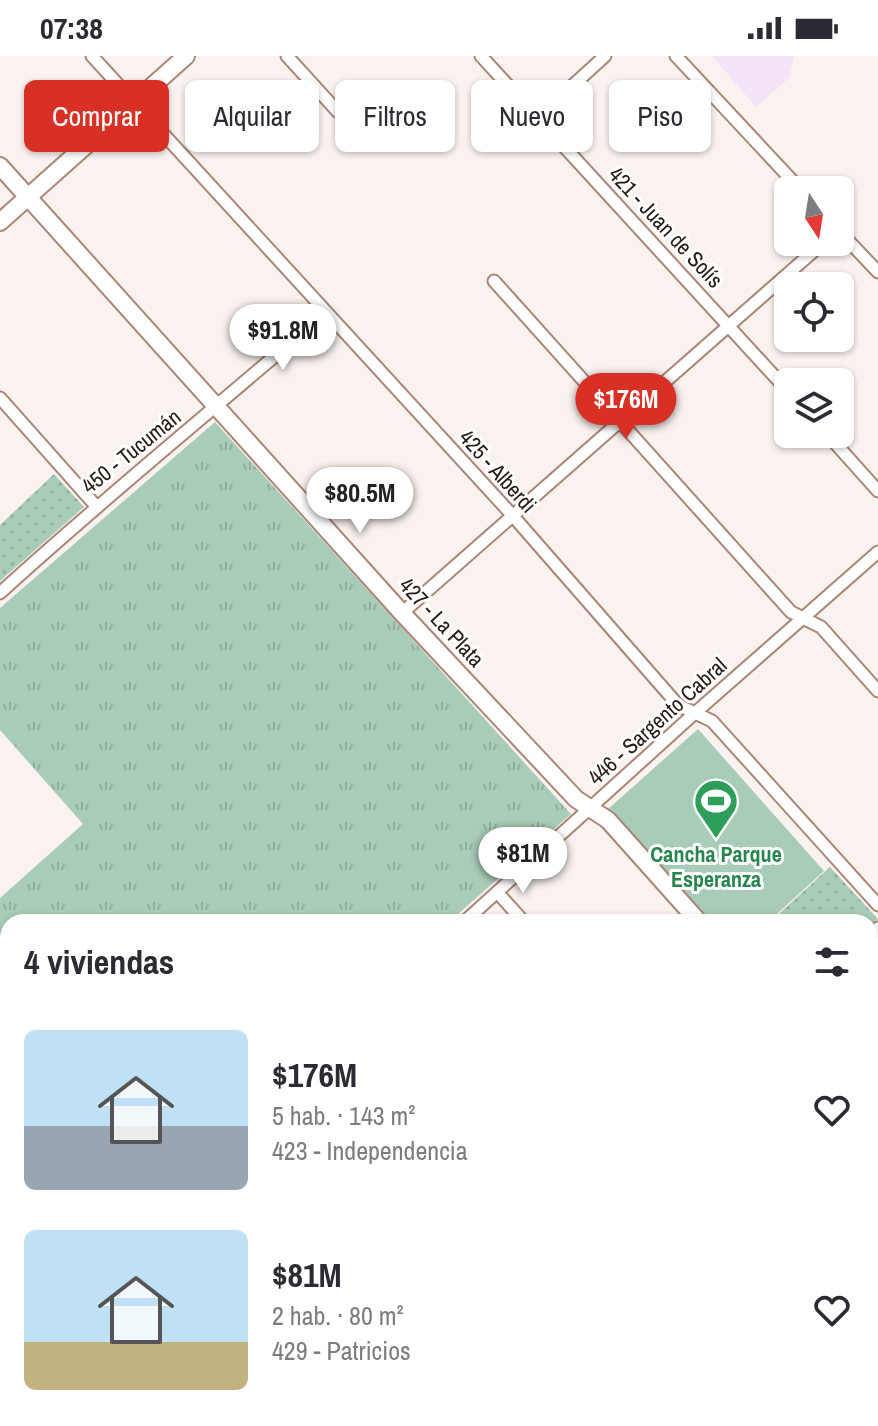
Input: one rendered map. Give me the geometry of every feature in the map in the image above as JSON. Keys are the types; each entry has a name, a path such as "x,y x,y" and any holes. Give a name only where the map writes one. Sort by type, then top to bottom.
{"street":[{"name":"425 - Alberdi","path":"92,56 114,80"},
{"path":"160,80 186,56"},
{"path":"287,56 335,109"},
{"name":"421 - Juan de Solís","path":"481,56 503,80"},
{"path":"579,80 605,56"},
{"path":"676,56 788,176"},
{"name":"425 - Alberdi","path":"169,140 513,516 678,705 712,721 878,905"},
{"path":"0,222 79,152"},
{"name":"421 - Juan de Solís","path":"568,152 774,376"},
{"name":"427 - La Plata","path":"0,166 402,613 576,799 608,820 692,914"},
{"path":"854,247 878,272"},
{"path":"402,613 808,256"},
{"path":"494,281 791,612 821,627 878,691"},
{"name":"450 - Tucumán","path":"0,593 96,506 326,312"},
{"path":"0,398 96,506"},
{"path":"840,448 878,491"},
{"name":"446 - Sargento Cabral","path":"473,914 878,552"},
{"path":"497,892 517,914"}],"shaded area":[{"path":"712,56 794,56 789,78 756,107"}],"green space":[{"path":"215,422 571,814 458,914 0,914 0,898 83,824 0,730 0,608"},
{"path":"54,474 84,507 0,581 0,525"},
{"name":"Cancha Parque Esperanza","path":"698,729 824,871 777,914 703,914 608,809"},
{"path":"830,867 873,914 779,914"}],"place":[{"name":"Cancha Parque Esperanza","path":"716,840"}]}
